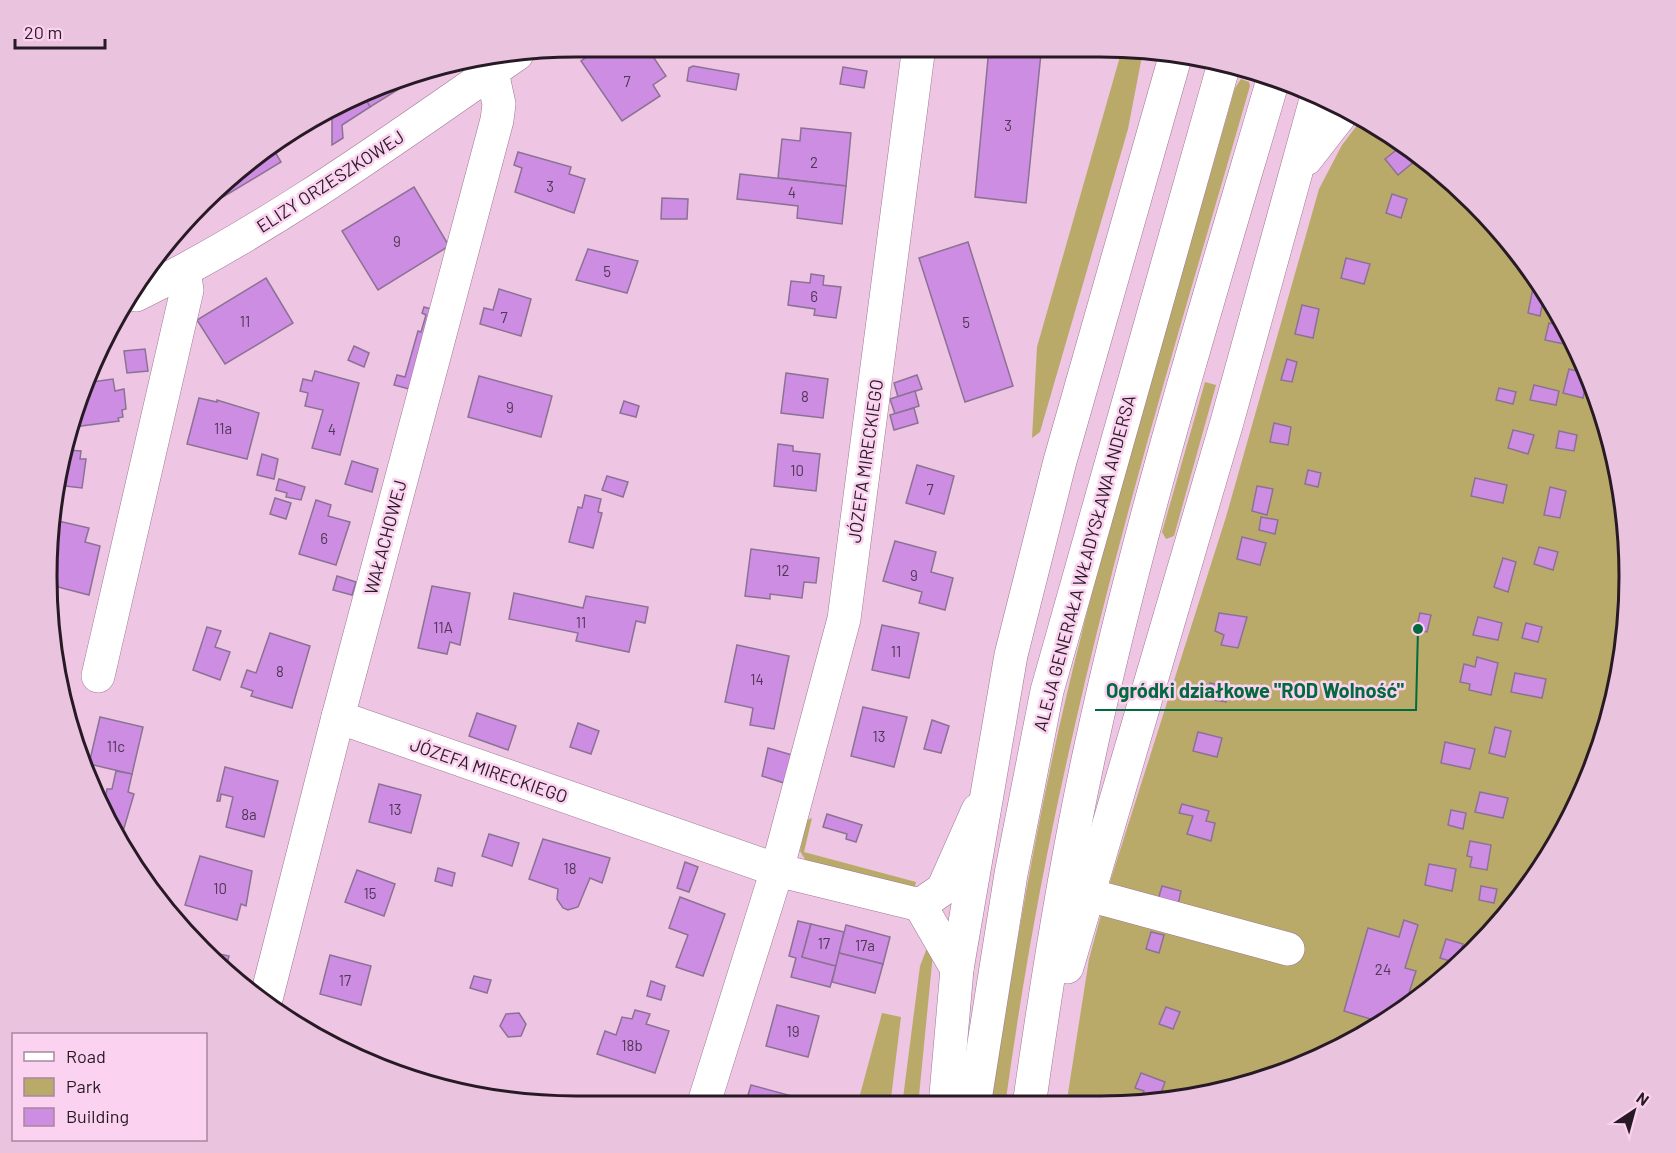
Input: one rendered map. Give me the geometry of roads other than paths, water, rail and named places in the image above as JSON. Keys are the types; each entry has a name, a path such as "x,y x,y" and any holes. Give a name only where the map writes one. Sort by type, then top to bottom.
{"main road":[{"name":"JÓZEFA MIRECKIEGO","path":"706,1096 777,870 844,619 919,57"},
{"path":"946,1096 957,969 1011,655 1057,472 1174,62"},
{"name":"ELIZY ORZESZKOWEJ","path":"143,292 272,221 505,63"},
{"name":"WAŁACHOWEJ","path":"267,994 496,120 505,63"},
{"name":"ALEJA GENERAŁA WŁADYSŁAWA ANDERSA","path":"976,1096 1011,873 1047,691 1222,72"},
{"path":"1031,1095 1064,880 1091,745 1132,573 1271,87"},
{"path":"1031,1095 1315,105"},
{"path":"1296,172 1339,116"},
{"path":"98,676 187,290 184,271"},
{"name":"JÓZEFA MIRECKIEGO","path":"338,717 777,870 920,905"},
{"path":"957,969 920,905 943,889 987,789"},
{"path":"1089,894 1288,949"}],"place":[{"name":"Ogródki działkowe \"ROD Wolność\"","path":"1418,629"}]}
